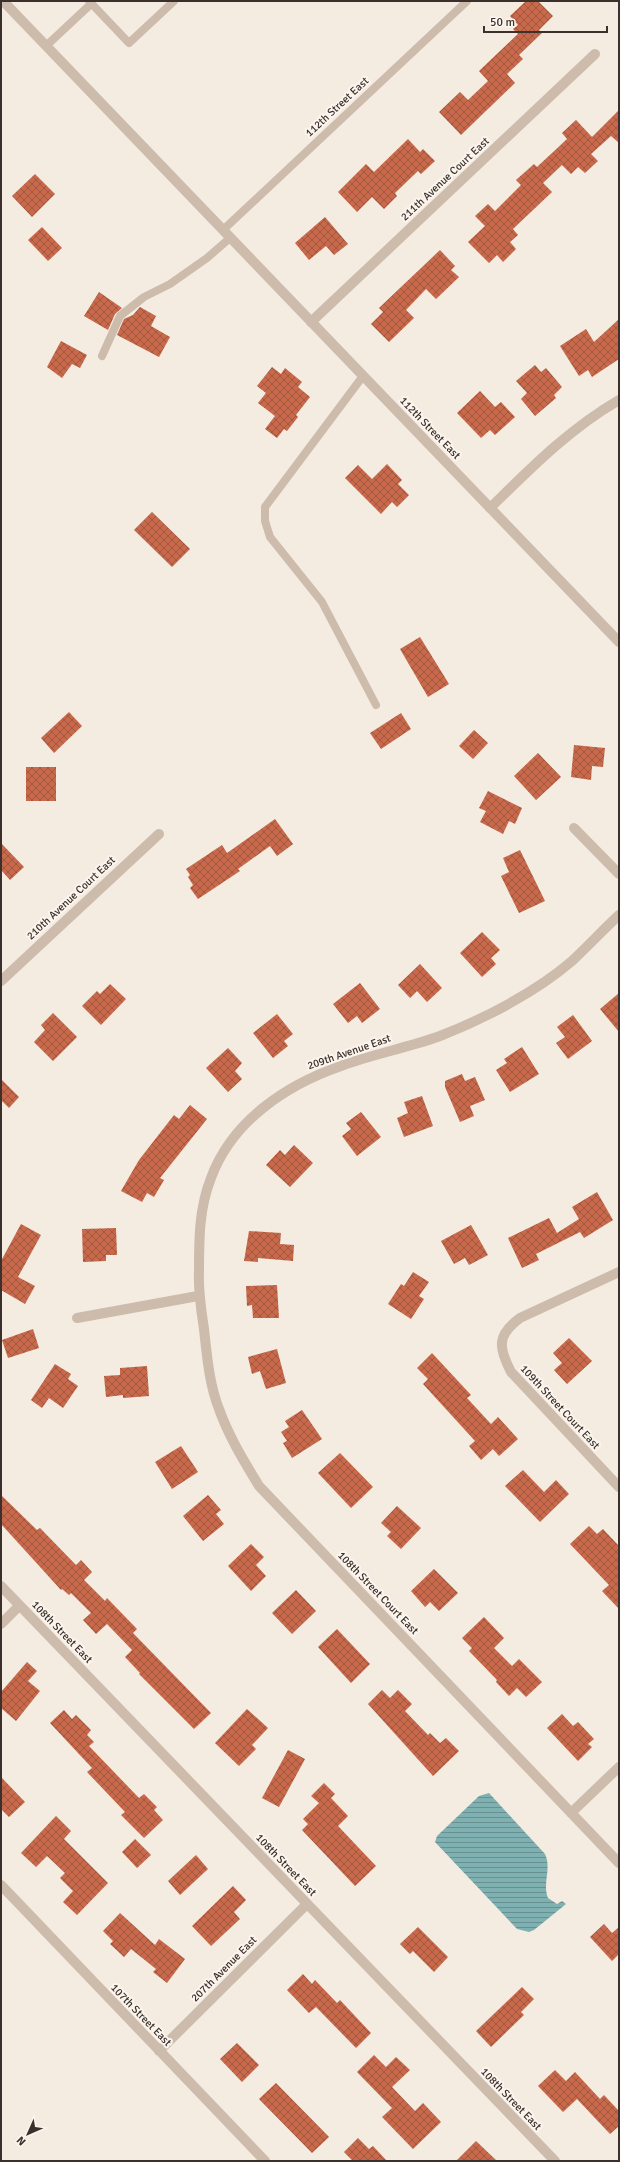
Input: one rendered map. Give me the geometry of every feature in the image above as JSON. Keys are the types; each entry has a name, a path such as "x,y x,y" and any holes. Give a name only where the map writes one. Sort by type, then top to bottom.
{"street":[{"name":"112th Street East","path":"3,1 619,642"},
{"name":"211th Avenue Court East","path":"311,322 595,54"},
{"path":"490,508 550,450 572,431 595,414 619,400"},
{"path":"574,828 619,874"},
{"name":"210th Avenue Court East","path":"1,981 159,834"},
{"name":"209th Avenue East","path":"198,1296 199,1234 205,1198 211,1177 230,1143 259,1111 288,1089 314,1076 343,1065 439,1036 484,1016 533,989 555,974 571,961 619,915"},
{"name":"109th Street Court East","path":"619,1272 520,1318 508,1327 504,1335 501,1351 511,1372 619,1487"},
{"path":"76,1318 198,1296"},
{"name":"108th Street Court East","path":"198,1296 207,1361 217,1403 238,1452 259,1486 619,1863"},
{"name":"108th Street East","path":"1,1586 555,2161"},
{"path":"1,1624 20,1606"},
{"path":"571,1813 619,1767"},
{"name":"107th Street East","path":"1,1885 158,2051 265,2161"},
{"name":"207th Avenue East","path":"158,2051 307,1904"}],"lane":[{"path":"46,46 90,2 129,43 174,1"},
{"name":"112th Street East","path":"227,234 467,1"},
{"path":"102,356 120,316 144,297 170,284 201,262 227,234"},
{"path":"363,376 265,507 265,521 270,537 322,602 376,706"}],"water":[{"path":"489,1793 545,1854 548,1865 546,1892 548,1898 557,1904 562,1901 566,1904 534,1930 529,1932 517,1929 435,1842 437,1836 479,1796"}],"building":[{"path":"526,1 538,1 553,16 539,30 542,33 519,55 523,59 507,74 515,83 461,135 439,112 460,92 468,100 488,81 479,71 518,34 513,29 518,25 510,16"},
{"path":"619,110 619,143 611,136 591,154 598,161 585,173 578,167 571,174 562,165 543,183 552,192 513,229 518,235 510,242 516,249 503,262 497,255 489,263 468,242 485,226 475,216 488,204 495,211 521,185 516,180 534,164 537,167 567,139 562,133 576,120 592,137"},
{"path":"408,139 420,152 423,149 435,161 421,174 418,171 395,193 397,196 384,209 372,197 357,212 338,192 366,164 374,172"},
{"path":"35,174 55,194 32,217 12,196"},
{"path":"325,217 348,244 334,255 326,246 309,260 295,243"},
{"path":"42,227 62,248 48,261 28,240"},
{"path":"440,250 455,266 451,270 459,277 436,299 426,289 406,310 414,318 389,342 371,324 383,312 379,308"},
{"path":"99,292 122,308 115,314 108,330 84,316"},
{"path":"140,307 156,316 151,326 170,337 159,357 117,335 124,319 133,315"},
{"path":"619,319 619,359 592,377 588,370 579,376 560,346 586,329 594,342"},
{"path":"61,341 87,355 80,368 72,364 62,378 47,367"},
{"path":"535,365 541,372 546,368 562,387 554,395 556,398 535,416 521,399 527,393 516,381"},
{"path":"272,367 281,374 285,368 302,382 298,387 310,397 296,415 298,417 287,431 284,429 277,438 265,429 275,416 258,403 266,393 257,386"},
{"path":"480,391 495,407 501,402 515,417 495,435 490,430 481,438 457,413"},
{"path":"387,464 402,480 398,484 409,495 397,507 392,502 381,514 345,478 358,465 372,479"},
{"path":"152,512 190,549 172,567 134,530"},
{"path":"420,637 449,684 428,697 400,649"},
{"path":"69,712 82,726 54,753 41,738"},
{"path":"401,713 411,729 381,749 370,733"},
{"path":"474,730 488,743 473,759 459,746"},
{"path":"574,745 605,748 603,767 592,766 591,780 571,777"},
{"path":"538,753 561,777 536,800 514,776"},
{"path":"26,767 56,767 56,801 26,801"},
{"path":"488,791 522,808 515,824 509,821 503,834 480,822 486,811 479,808"},
{"path":"275,819 293,844 277,856 270,846 238,869 240,871 198,899 190,888 193,885 188,877 190,875 186,869 222,845 227,853"},
{"path":"1,843 24,867 10,880 1,870"},
{"path":"520,850 545,901 519,913 501,876 509,872 503,858"},
{"path":"482,932 500,950 491,958 496,964 482,977 460,953"},
{"path":"420,964 442,988 427,1002 417,991 410,998 398,985"},
{"path":"360,983 380,1009 362,1023 357,1016 348,1023 333,1004"},
{"path":"110,984 126,999 101,1025 82,1006 97,991 100,994"},
{"path":"619,993 619,1032 600,1009"},
{"path":"53,1013 77,1037 53,1061 34,1042 45,1030 41,1025"},
{"path":"277,1014 293,1034 284,1041 288,1046 273,1058 253,1033"},
{"path":"573,1015 592,1041 568,1059 556,1043 565,1037 557,1027"},
{"path":"522,1047 539,1074 510,1092 496,1070 507,1063 504,1059"},
{"path":"228,1048 242,1063 235,1071 242,1079 228,1092 206,1068"},
{"path":"462,1074 465,1081 475,1077 485,1100 470,1106 474,1116 460,1122 445,1087 445,1081"},
{"path":"1,1079 19,1097 9,1108 1,1100"},
{"path":"422,1096 433,1126 404,1137 397,1118 408,1113 404,1102"},
{"path":"190,1105 207,1119 160,1178 164,1180 154,1197 147,1193 142,1202 121,1191 139,1160 174,1115 179,1119"},
{"path":"361,1112 381,1137 357,1156 342,1136 351,1129 346,1123"},
{"path":"294,1145 313,1163 290,1187 266,1165 280,1150 285,1155"},
{"path":"597,1192 613,1220 584,1238 580,1232 536,1254 539,1260 522,1268 508,1238 549,1218 557,1233 579,1219 572,1207"},
{"path":"21,1224 41,1235 18,1277 35,1286 25,1304 1,1290 1,1261"},
{"path":"471,1225 488,1255 469,1265 465,1258 454,1264 441,1241"},
{"path":"116,1228 117,1255 106,1255 106,1261 83,1262 82,1229"},
{"path":"249,1231 281,1233 280,1244 294,1245 293,1261 258,1258 258,1262 244,1261"},
{"path":"413,1272 429,1282 419,1296 424,1299 411,1319 388,1304 401,1284 404,1286"},
{"path":"277,1285 279,1318 253,1318 252,1305 247,1306 246,1286"},
{"path":"33,1329 39,1348 8,1358 2,1340"},
{"path":"569,1338 592,1361 567,1384 554,1370 562,1363 553,1353"},
{"path":"277,1349 286,1383 266,1389 260,1371 252,1374 248,1357"},
{"path":"432,1353 471,1395 467,1398 491,1424 498,1417 518,1439 499,1456 493,1449 481,1460 469,1446 475,1441 423,1384 428,1379 417,1368"},
{"path":"55,1364 71,1374 68,1379 78,1386 63,1408 49,1398 42,1408 31,1400"},
{"path":"147,1366 149,1396 123,1398 123,1395 106,1397 104,1376 120,1375 120,1368"},
{"path":"302,1410 322,1439 292,1458 283,1443 287,1441 281,1432 289,1427 285,1421"},
{"path":"181,1446 198,1472 172,1489 155,1462"},
{"path":"340,1453 373,1487 351,1508 318,1473"},
{"path":"523,1470 544,1492 556,1480 569,1494 540,1522 505,1486"},
{"path":"1,1495 37,1530 40,1528 76,1565 81,1560 92,1572 84,1580 105,1601 107,1598 137,1629 133,1633 211,1713 194,1729 139,1674 140,1673 125,1657 132,1650 107,1624 96,1634 83,1620 91,1613 71,1593 69,1595 62,1589 61,1590 1,1524"},
{"path":"208,1495 221,1510 216,1514 224,1524 203,1541 183,1516"},
{"path":"397,1506 421,1528 401,1549 387,1536 391,1532 381,1523"},
{"path":"589,1526 597,1534 603,1529 619,1546 619,1609 602,1591 609,1585 570,1544"},
{"path":"251,1544 264,1557 256,1565 266,1576 251,1591 228,1566"},
{"path":"434,1569 458,1593 439,1611 430,1602 425,1607 411,1591"},
{"path":"296,1590 316,1611 292,1634 272,1613"},
{"path":"484,1617 504,1638 494,1648 512,1666 519,1659 542,1682 526,1697 517,1688 509,1696 496,1682 497,1680 469,1651 472,1648 462,1638"},
{"path":"337,1629 370,1664 351,1683 318,1647"},
{"path":"27,1662 37,1671 28,1681 40,1691 16,1721 1,1708 1,1692"},
{"path":"382,1690 390,1698 398,1690 412,1704 405,1711 428,1735 430,1733 440,1743 446,1738 459,1751 433,1776 368,1704"},
{"path":"247,1709 268,1728 252,1745 256,1749 239,1766 215,1743"},
{"path":"64,1710 72,1719 76,1715 91,1730 87,1735 94,1742 89,1746 139,1798 144,1794 157,1807 154,1810 163,1820 144,1838 121,1815 125,1812 87,1772 92,1768 50,1723"},
{"path":"562,1714 573,1726 578,1722 594,1739 588,1744 592,1747 578,1761 547,1728"},
{"path":"288,1750 305,1759 279,1807 262,1798"},
{"path":"1,1777 25,1802 9,1817 1,1809"},
{"path":"324,1783 335,1794 331,1798 348,1816 338,1826 376,1866 355,1886 302,1830 308,1824 303,1819 319,1803 311,1796"},
{"path":"56,1816 71,1831 64,1839 108,1883 77,1915 63,1902 73,1891 60,1878 65,1873 47,1856 36,1867 21,1853"},
{"path":"135,1839 151,1855 137,1868 122,1852"},
{"path":"196,1855 208,1869 180,1895 168,1881"},
{"path":"233,1886 246,1900 234,1912 240,1919 211,1946 192,1926"},
{"path":"120,1913 155,1945 159,1939 185,1959 167,1983 153,1972 156,1969 131,1949 124,1957 110,1944 113,1941 103,1931"},
{"path":"604,1924 612,1933 619,1927 619,1954 612,1961 590,1937"},
{"path":"418,1927 448,1957 434,1972 413,1951 410,1954 400,1944"},
{"path":"303,1974 312,1984 315,1980 337,2003 340,2000 371,2033 356,2048 316,2007 309,2013 287,1990"},
{"path":"522,1987 534,1999 521,2012 524,2015 491,2047 476,2031"},
{"path":"237,2043 259,2065 242,2082 220,2059"},
{"path":"374,2055 386,2067 396,2057 410,2070 392,2087 415,2111 423,2103 441,2122 413,2149 382,2117 392,2108 357,2072"},
{"path":"555,2070 566,2081 575,2072 600,2099 604,2095 619,2111 619,2126 610,2134 577,2099 563,2112 538,2086"},
{"path":"276,2083 329,2137 312,2153 259,2099"},
{"path":"358,2138 369,2149 373,2146 387,2161 353,2161 344,2152"},
{"path":"476,2141 497,2161 456,2161"}]}
